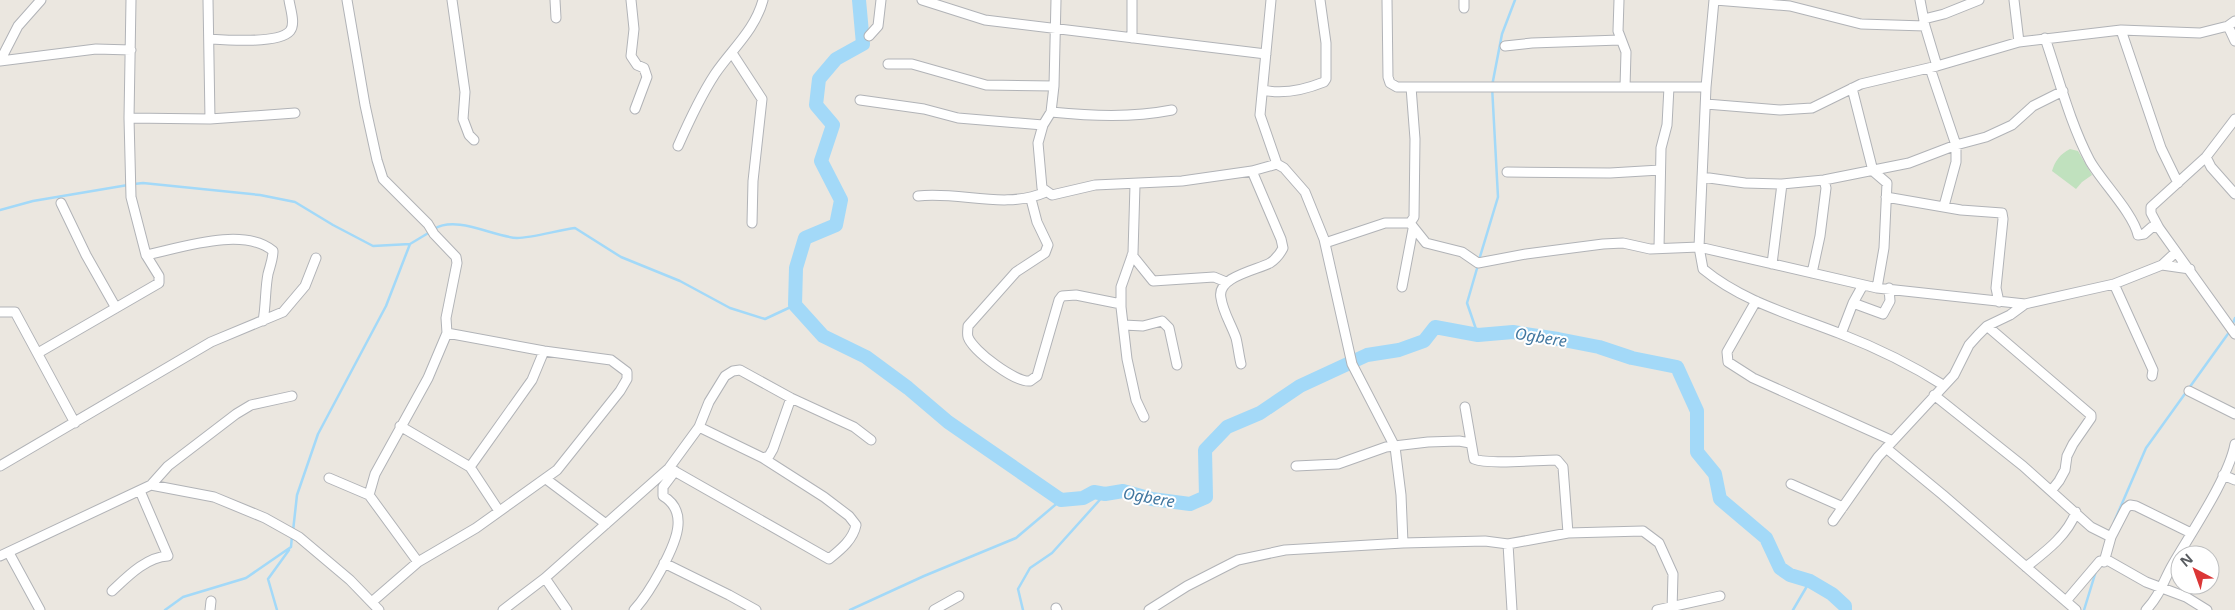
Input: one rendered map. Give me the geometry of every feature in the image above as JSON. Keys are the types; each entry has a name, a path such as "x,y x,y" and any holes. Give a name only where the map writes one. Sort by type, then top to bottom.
{"street":[{"path":"0,61 18,26 41,0"},
{"path":"38,354 158,282 158,276 146,255 132,197 130,173 131,0"},
{"path":"208,0 210,119"},
{"path":"209,39 248,41 284,35 290,31 292,25 289,0"},
{"path":"347,0 367,114 383,179 428,224 434,234 457,260 446,318 447,333 428,378 375,474 369,495"},
{"path":"452,0 465,92 463,120 469,135 474,140"},
{"path":"555,0 556,18"},
{"path":"631,0 634,29 631,56 638,65 644,68 647,77 635,109"},
{"path":"678,146 693,112 715,74 748,33 760,12 763,0"},
{"path":"869,36 878,26 881,0"},
{"path":"922,0 985,20 1266,54"},
{"path":"1056,0 1054,86 1051,112 1043,126 1038,143 1040,180 1042,188 1046,192 1052,195 1102,184 1135,185 1182,181 1252,171 1277,164"},
{"path":"1132,0 1132,38"},
{"path":"1271,0 1260,115 1277,164 1284,168 1304,192 1325,243 1352,364 1395,447 1403,543"},
{"path":"1263,90 1298,91 1324,82 1326,79 1326,43 1320,0"},
{"path":"1387,0 1388,77 1390,83 1397,87 1706,87"},
{"path":"1619,0 1618,31 1626,52 1625,87"},
{"path":"1943,385 1906,362 1841,334 1776,311 1719,282 1703,269 1699,247 1706,87 1715,0 1803,5 1861,24 1925,23 1979,0"},
{"path":"1920,0 1934,67 1956,145 1956,162 1944,206"},
{"path":"2014,0 2019,42"},
{"path":"1706,104 1780,110 1812,108 1852,88 1887,77 1934,67 2019,42 2045,38 2121,30 2200,33 2231,24 2235,41"},
{"path":"2121,30 2161,148 2178,183"},
{"path":"2045,38 2063,92 2090,159 2100,178 2116,198 2138,235 2144,234 2152,226 2159,228"},
{"path":"1505,46 1532,43 1620,40"},
{"path":"0,61 96,49 131,50"},
{"path":"732,53 762,99 753,181 752,223"},
{"path":"888,64 912,64 986,85 1054,86"},
{"path":"1402,287 1414,217 1411,87"},
{"path":"1659,248 1661,148 1667,124 1669,87"},
{"path":"1852,88 1873,171 1887,184 1884,248 1877,288"},
{"path":"1702,177 1745,183 1782,184 1824,180 1909,163 1956,145 1986,137 2012,125 2033,106 2063,92"},
{"path":"860,100 924,109 958,118 1043,126"},
{"path":"1051,112 1090,116 1143,116 1172,110"},
{"path":"130,118 210,119 295,112"},
{"path":"2232,331 2190,269 2159,228 2151,213 2151,207 2206,157 2235,118"},
{"path":"2206,157 2211,167 2235,194"},
{"path":"1507,172 1610,173 1660,170"},
{"path":"1241,364 1236,339 1220,296 1226,282 1270,262 1278,257 1283,248 1281,239 1252,171"},
{"path":"1812,273 1820,236 1826,188 1824,180"},
{"path":"1772,264 1782,184"},
{"path":"1135,185 1132,256 1121,287 1121,304 1125,346 1132,384 1136,400 1144,417"},
{"path":"918,196 934,194 1002,201 1031,199 1046,192"},
{"path":"1886,197 2002,212 2003,219 1996,288 1986,301"},
{"path":"1031,199 1037,222 1048,245 1045,253 1016,272 968,326 967,336 970,340 983,355 1012,376 1026,382 1037,376 1059,300 1062,296 1076,295 1121,304"},
{"path":"62,203 82,248 116,308"},
{"path":"1325,243 1386,223 1411,226 1426,243 1462,252 1478,263 1526,254 1603,244 1622,243 1650,249 1699,247 1877,288 2025,304 2114,284 2162,265 2176,252"},
{"path":"146,255 218,239 263,242 273,251 273,261 268,272 263,321"},
{"path":"1132,256 1154,281 1214,277 1226,282"},
{"path":"0,466 211,342 283,312 305,286 316,258"},
{"path":"2162,265 2190,269"},
{"path":"2114,284 2154,370 2152,376"},
{"path":"1841,334 1853,302 1863,285"},
{"path":"1853,302 1884,314 1890,301 1890,288"},
{"path":"1996,288 2010,315"},
{"path":"1756,300 1727,352 1728,362 1754,378 1890,444 1944,495 2076,610"},
{"path":"1833,521 1890,444 1954,375 1969,345 1987,326 2010,315 2025,304"},
{"path":"0,312 15,312 74,423"},
{"path":"1124,325 1143,326 1162,321 1169,328 1177,365"},
{"path":"1987,326 2091,415 2091,418 2073,444 2059,481 2051,491"},
{"path":"373,601 418,562 467,533 558,470 620,391 627,379 627,372 611,360 544,351 447,333"},
{"path":"470,467 532,380 544,351"},
{"path":"636,609 664,563 674,541 678,525 673,503 663,496 664,486 699,427 708,402 725,376 733,371 740,370 791,398 849,424 871,440"},
{"path":"2189,391 2235,414"},
{"path":"1934,395 2076,512 2090,528 2111,537"},
{"path":"0,556 98,508 140,492 151,485 181,456 236,414 251,405 292,396"},
{"path":"767,459 780,432 791,398"},
{"path":"1465,407 1474,459 1482,462 1528,460 1557,460 1560,462 1563,467 1568,533"},
{"path":"400,426 470,467 499,511"},
{"path":"672,470 817,553 829,558 841,550 856,528 848,516 824,496 767,459 699,427"},
{"path":"1296,466 1338,464 1386,447 1428,442 1459,441 1470,443"},
{"path":"2146,610 2163,588 2172,566 2223,475 2235,444"},
{"path":"503,610 545,578 606,524 672,470"},
{"path":"2223,475 2235,480"},
{"path":"329,478 369,495 418,562"},
{"path":"546,479 606,524"},
{"path":"1791,484 1843,507"},
{"path":"151,485 214,497 265,518 312,546 373,601 379,610"},
{"path":"112,591 128,575 144,565 163,556 168,556 140,492"},
{"path":"2104,562 2111,537 2126,508 2132,504 2191,533"},
{"path":"2026,568 2062,536 2072,522 2076,512"},
{"path":"1149,610 1187,586 1238,560 1285,550 1313,546 1403,543 1485,541 1508,544 1568,533 1643,531 1659,543 1673,574 1673,609"},
{"path":"1508,544 1512,610"},
{"path":"9,553 40,610"},
{"path":"2066,601 2100,561 2108,561 2146,582 2186,597 2206,610"},
{"path":"664,563 729,594 756,610"},
{"path":"545,578 566,610"},
{"path":"934,610 959,596"},
{"path":"1657,610 1673,609 1720,596"}],"green space":[{"path":"2070,149 2078,151 2092,175 2076,189 2052,171 2058,158"}],"waterway":[{"name":"Ogbere","path":"859,0 863,44 836,59 819,79 816,105 833,125 821,161 841,200 836,225 805,238 796,268 795,305 823,336 866,357 908,388 948,422 1061,500 1083,498 1094,492 1105,494 1123,491 1152,499 1190,504 1206,497 1205,450 1227,427 1260,413 1300,386 1367,355 1399,350 1424,341 1435,327 1478,335 1513,332 1599,347 1632,358 1677,367 1697,411 1697,452 1715,474 1720,499 1766,538 1780,568 1790,575 1810,581 1832,594 1845,606 1845,610"},
{"path":"1479,260 1498,197 1492,86 1502,34 1515,0"},
{"path":"134,184 143,183 260,195 295,202 373,246 410,244 430,232"},
{"path":"0,210 33,201 128,185"},
{"path":"434,229 443,225 464,225 517,238 575,228 621,257 680,281 730,308 765,319 795,305"},
{"path":"293,531 297,495 318,434 386,306 410,244"},
{"path":"1478,265 1467,303 1478,335"},
{"path":"2232,326 2235,318"},
{"path":"2114,522 2146,448 2230,331"},
{"path":"1023,610 1018,589 1030,568 1052,553 1105,494"},
{"path":"850,610 924,576 1016,538 1061,500"},
{"path":"165,610 183,597 246,578 291,547 292,536"},
{"path":"277,610 268,579 289,550"},
{"path":"2084,610 2096,571"},
{"path":"1793,610 1810,581"}]}
